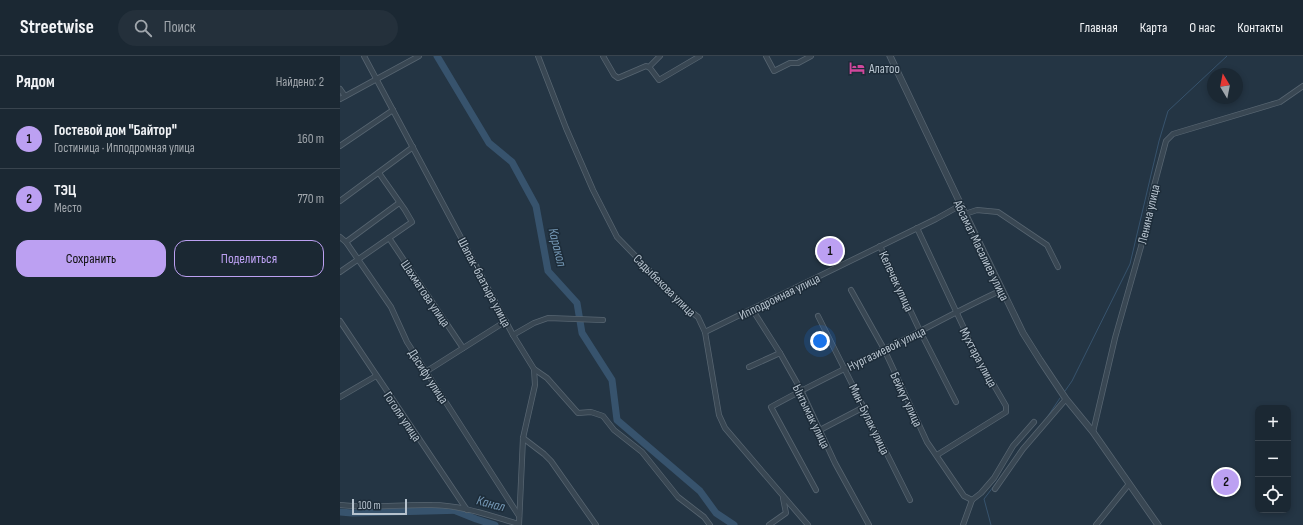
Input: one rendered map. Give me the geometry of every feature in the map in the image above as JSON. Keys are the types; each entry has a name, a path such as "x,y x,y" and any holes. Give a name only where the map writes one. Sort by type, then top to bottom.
{"street":[{"name":"Шапак-баатыра улица","path":"364,56 414,147 513,335 534,369"},
{"path":"340,100 419,56"},
{"name":"Садыбекова улица","path":"538,56 566,128 590,183 617,237 686,308 698,317 705,332 719,415 725,428 808,525"},
{"path":"603,56 614,75 618,78 644,66 649,67"},
{"path":"649,67 660,56"},
{"path":"649,67 656,78 660,80 700,56"},
{"path":"766,56 774,72 790,63 798,63 811,56"},
{"name":"Абсамат Масалиев улица","path":"890,56 1023,333 1066,399 1093,432 1158,525"},
{"name":"Ленина улица","path":"1093,432 1115,338 1144,236 1154,186 1166,141 1173,134 1280,102 1303,86"},
{"path":"340,89 345,96"},
{"path":"340,146 393,110"},
{"path":"340,201 414,147"},
{"path":"340,272 412,222 379,173"},
{"path":"346,242 399,203"},
{"name":"Ипподромная улица","path":"705,332 961,205"},
{"path":"965,214 977,210 998,212 1047,245 1058,267"},
{"name":"Мухтара улица","path":"917,228 977,356 1006,406 1006,412 937,455"},
{"name":"Дасифу улица","path":"340,237 346,242 391,307 407,342 519,516"},
{"name":"Шахматова улица","path":"389,238 463,348"},
{"name":"Келечек улица","path":"880,246 920,331 956,402"},
{"name":"Бейкут улица","path":"851,290 884,349 927,442 964,496 972,500"},
{"name":"Нургазиевой улица","path":"816,490 771,407 801,390 1002,290"},
{"name":"Ынтымак улица","path":"752,309 801,390 836,463 869,525"},
{"name":"Мин-Булак улица","path":"818,316 910,500"},
{"path":"513,335 534,323 548,318 604,320"},
{"name":"Гоголя улица","path":"340,321 467,510"},
{"path":"427,372 506,321"},
{"path":"749,367 780,353"},
{"path":"340,505 357,507 433,505 467,510 519,524 523,438 535,385 534,369"},
{"path":"534,369 547,378 578,413 591,412 603,416 614,430 642,452 678,497 704,517 710,525"},
{"path":"340,397 376,376"},
{"path":"994,489 1023,450 1066,399"},
{"path":"820,430 864,407"},
{"path":"963,525 972,500 981,493 994,478 1013,446 1034,422"},
{"path":"523,438 551,461 596,525"},
{"path":"1096,525 1129,484"},
{"path":"783,497 786,513"},
{"path":"769,525 786,513 796,511"}],"waterway":[{"name":"Каракол","path":"437,56 489,143 512,162 536,206 548,271 577,303 582,333 612,380 617,420 700,491 716,513 734,525"},
{"path":"1065,391 1072,381 1130,264 1159,141 1168,111 1227,56"},
{"path":"1046,419 1060,398"},
{"path":"991,525 984,499 1000,478"},
{"name":"Канал","path":"340,512 466,510"},
{"name":"Канал","path":"456,511 495,525"}],"place":[{"name":"Алатоо","path":"857,68"},
{"name":"Гостевой дом \"Байтор\"","path":"830,251"},
{"name":"ТЭЦ","path":"1226,482"}]}
